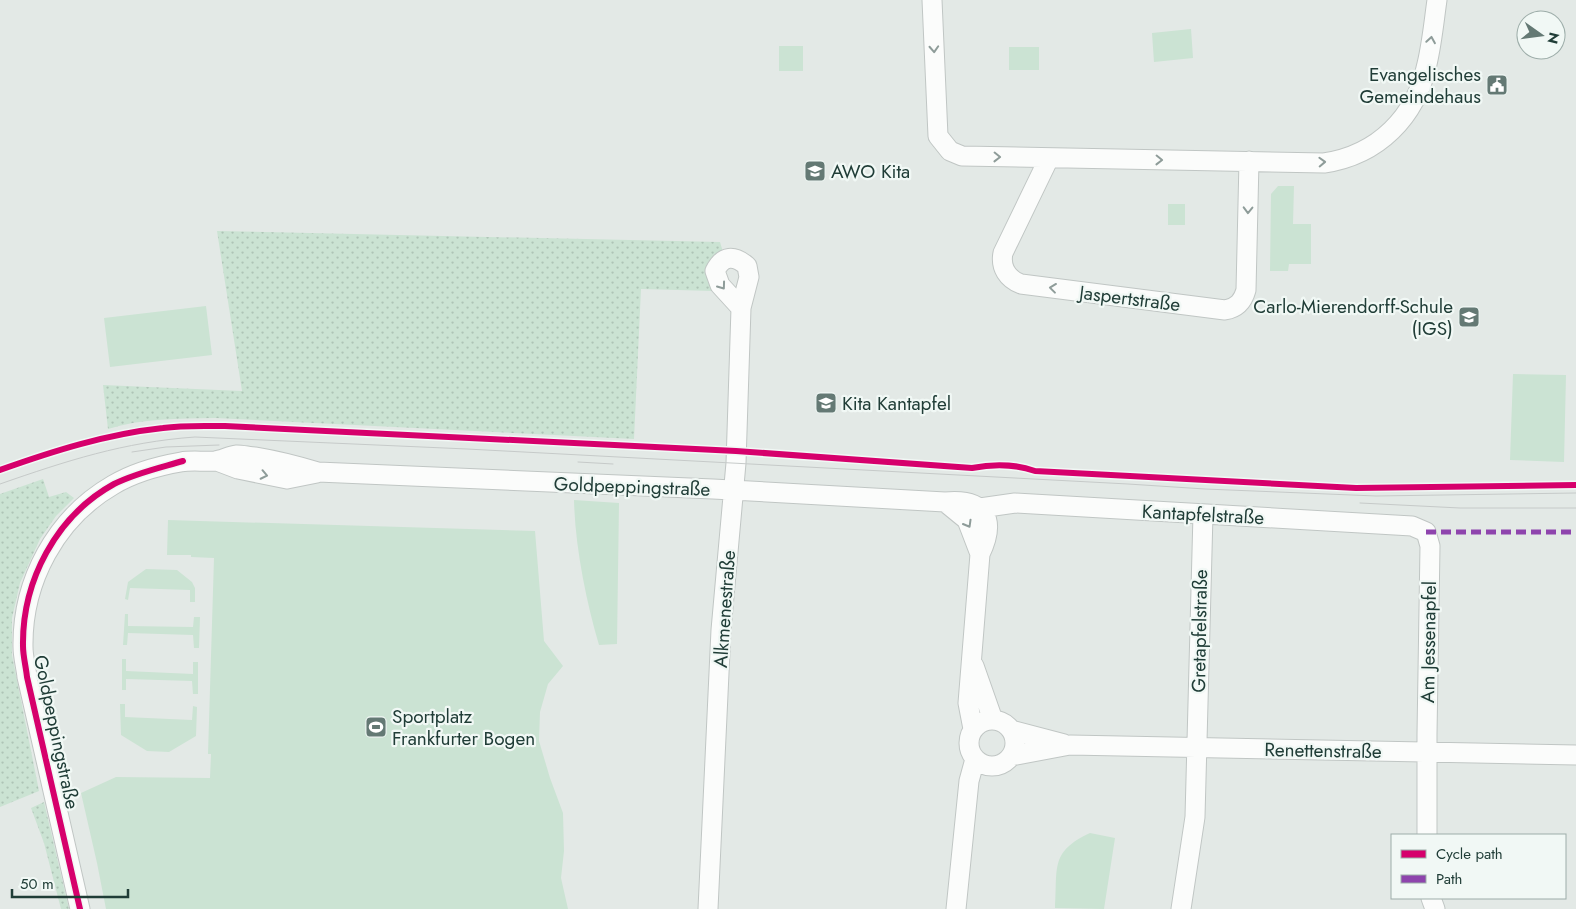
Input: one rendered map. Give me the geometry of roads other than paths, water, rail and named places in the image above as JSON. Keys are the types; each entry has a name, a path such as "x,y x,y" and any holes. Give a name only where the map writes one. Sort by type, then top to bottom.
{"street":[{"path":"932,0 938,136 950,151 962,156 1249,162 1324,162 1340,160 1359,154 1380,141 1396,127 1406,114 1419,90 1427,66 1437,0"},
{"name":"Jaspertstraße","path":"1048,158 1003,253 1001,260 1008,276 1021,284 1225,310 1232,309 1239,304 1244,298 1246,290 1249,162"},
{"name":"Alkmenestraße","path":"708,909 721,630 734,490 740,308"},
{"name":"Goldpeppingstraße","path":"80,909 27,677 23,648 26,609 37,570 46,552 62,530 95,497 114,484 136,474 183,461 217,461 238,455 285,461 318,472 734,490 945,502 966,501 980,508"},
{"path":"945,502 967,520 980,554"},
{"name":"Kantapfelstraße","path":"980,508 1015,503 1412,526 1426,532"},
{"path":"973,729 968,703 980,554 986,543 988,528 987,520 980,508"},
{"name":"Gretapfelstraße","path":"1181,909 1195,817 1203,514"},
{"name":"Am Jessenapfel","path":"1426,532 1430,546 1427,834"},
{"path":"972,658 992,720"},
{"path":"992,720 1003,723 1011,730 1015,739 1011,756 1006,762 992,766 983,765 975,759 969,748 970,735 973,729 981,722 992,720"},
{"name":"Renettenstraße","path":"1011,730 1070,745"},
{"name":"Renettenstraße","path":"1011,756 1070,745 1576,755"},
{"path":"956,909 969,781 975,759"},
{"path":"966,818 992,766"}],"tram line":[{"path":"0,484 48,468 120,448 195,437 467,449 1205,489 1376,496 1576,493"},
{"path":"132,452 166,447 219,445"},
{"path":"578,462 613,464"},
{"path":"1360,503 1460,508 1576,508"}],"place":[{"name":"Evangelisches Gemeindehaus","path":"1497,85"},
{"name":"AWO Kita","path":"815,171"},
{"name":"Carlo-Mierendorff-Schule (IGS)","path":"1469,317"},
{"name":"Kita Kantapfel","path":"826,403"},
{"name":"Sportplatz Frankfurter Bogen","path":"376,727"}]}
